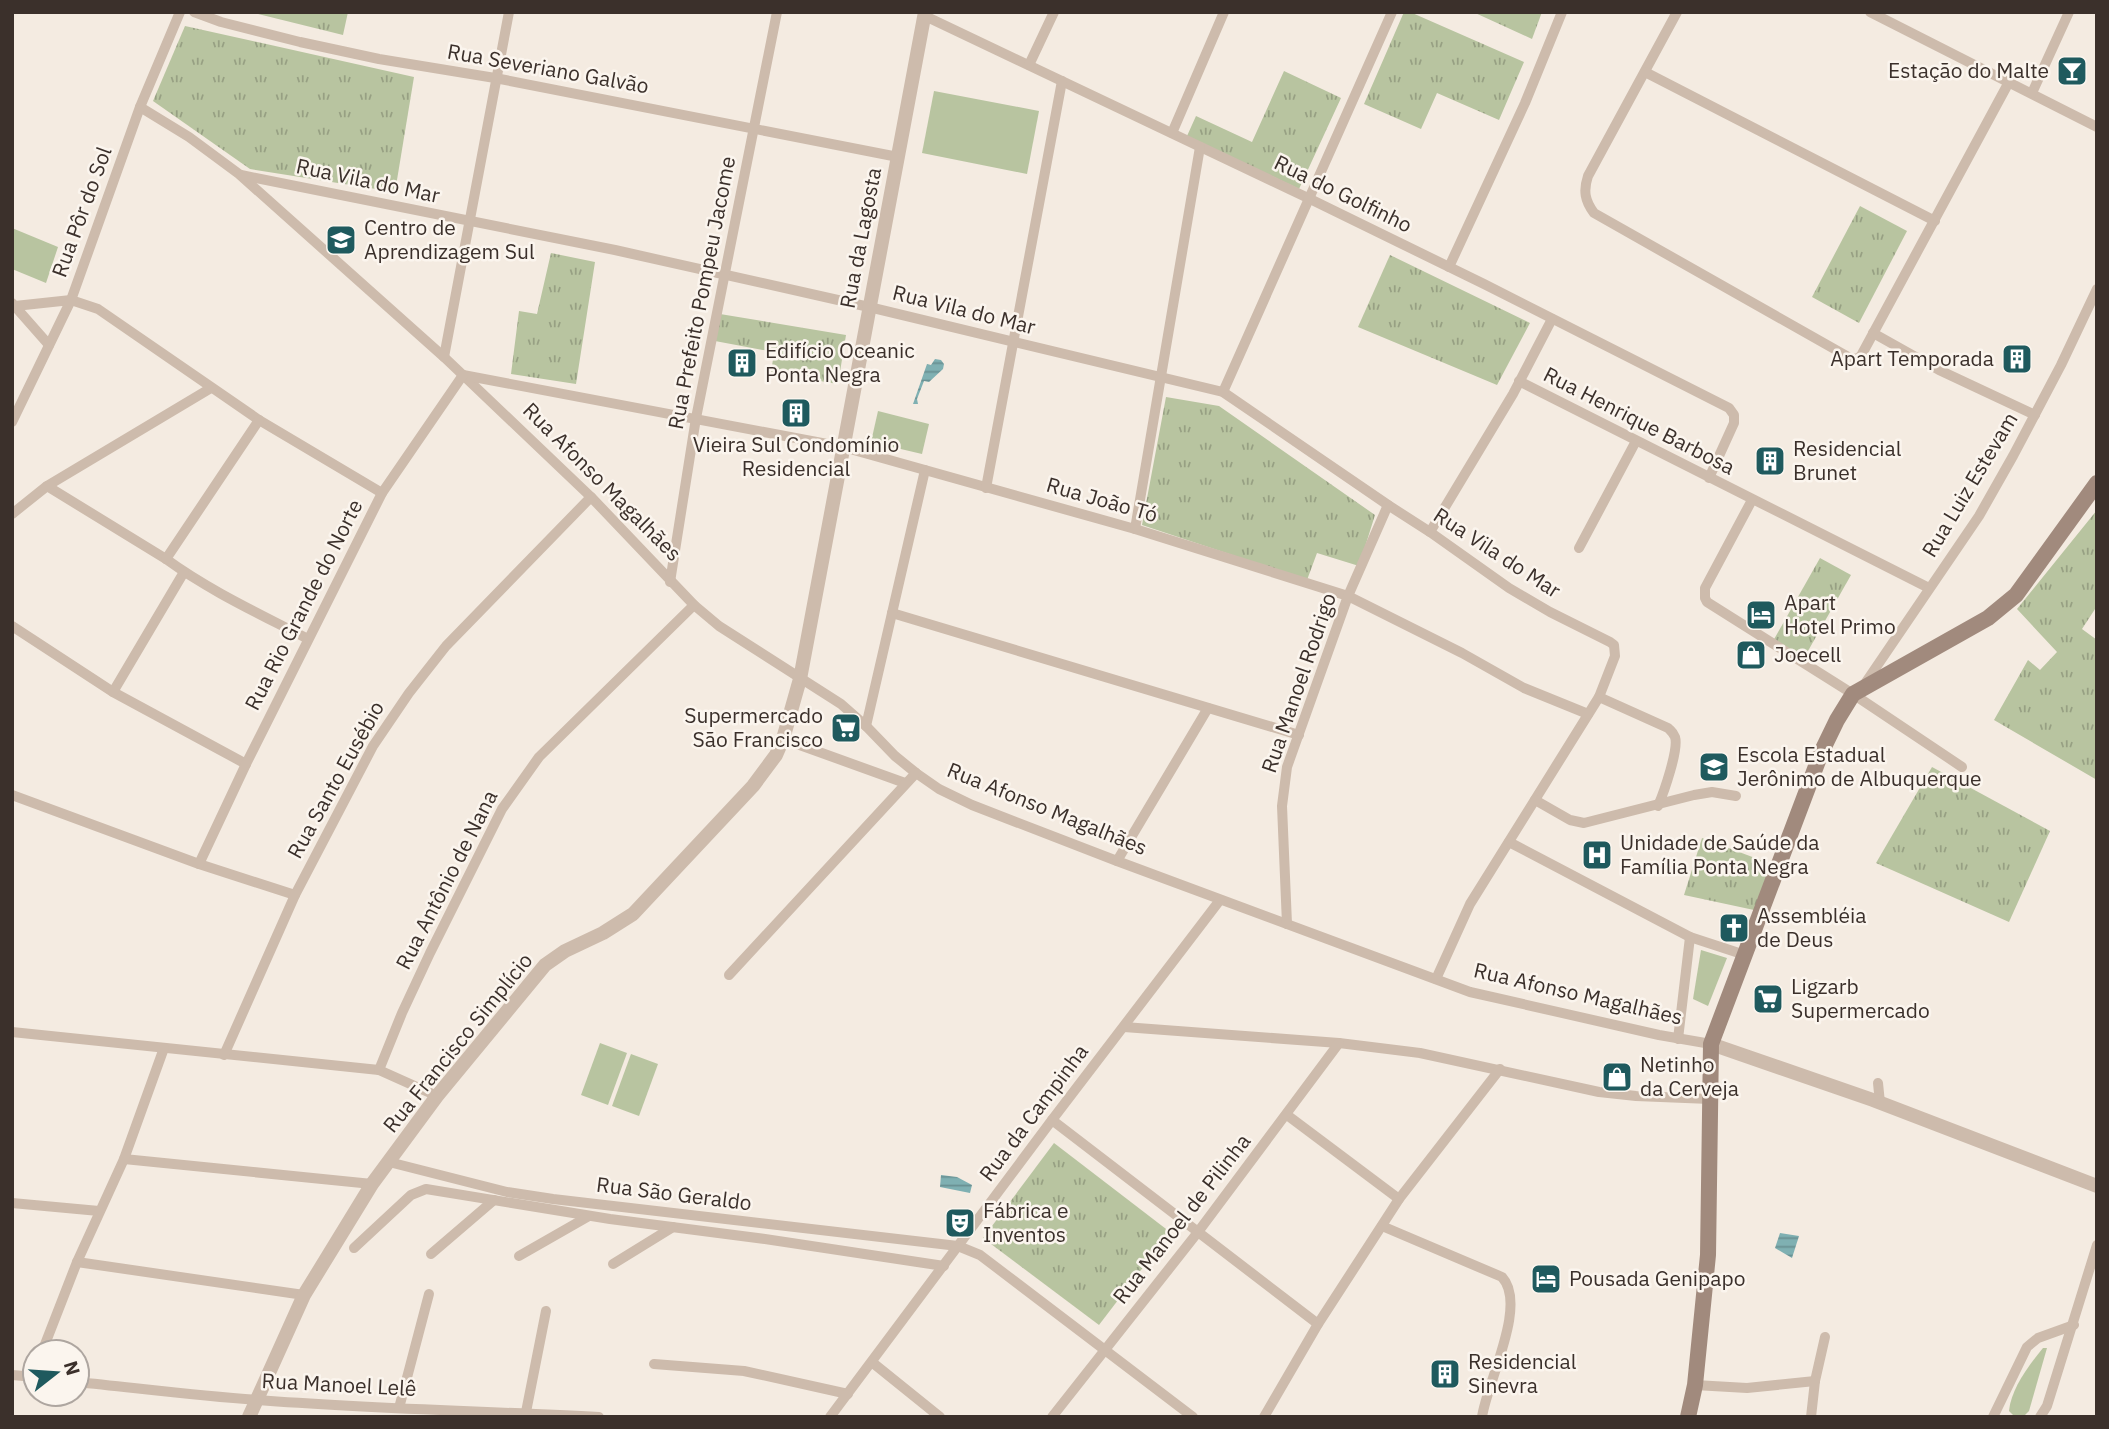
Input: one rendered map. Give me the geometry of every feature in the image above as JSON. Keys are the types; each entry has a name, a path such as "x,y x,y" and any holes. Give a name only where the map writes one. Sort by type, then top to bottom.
{"main road":[{"path":"1689,1417 1695,1385 1708,1255 1711,1044 1821,753 1837,720 1857,692 1988,618 2003,606 2028,581 2097,483"}],"street":[{"name":"Rua Pôr do Sol","path":"12,422 71,300 140,107 180,12"},
{"name":"Rua Severiano Galvão","path":"194,12 221,22 366,56 495,78 898,157"},
{"path":"444,357 509,12"},
{"name":"Rua Prefeito Pompeu Jacome","path":"670,582 696,418 777,12"},
{"path":"1029,65 1054,12"},
{"path":"1172,133 1224,12"},
{"path":"1223,392 1392,12"},
{"path":"1449,267 1525,103 1562,12"},
{"path":"1677,12 1588,176 1585,186 1587,204 1594,214 1848,358 1858,358 1873,333 2009,82"},
{"path":"1870,12 2097,127"},
{"path":"1895,24 1901,12"},
{"path":"2032,93 2069,12"},
{"name":"Rua do Golfinho","path":"925,14 1449,267 1729,408 1735,419 1709,478"},
{"name":"Rua da Lagosta","path":"800,679 925,14"},
{"path":"1645,72 1935,221"},
{"path":"986,488 1062,81"},
{"name":"Rua Afonso Magalhães","path":"140,107 189,137 239,174 444,357 591,497 694,605 719,626 841,705 892,753 939,789 972,805 1220,901 1486,998 1711,1044 1880,1103 2097,1186"},
{"path":"1135,529 1200,147"},
{"name":"Rua Vila do Mar","path":"239,174 615,250 869,307 1223,392 1509,588 1614,645 1615,656 1599,697"},
{"name":"Rua Luiz Estevam","path":"1857,692 1979,516 2035,415 2097,289"},
{"path":"14,304 71,300 98,309 260,420 382,493"},
{"path":"14,304 49,345"},
{"path":"1430,532 1519,381 1552,319"},
{"path":"1873,333 1939,370 2035,415"},
{"name":"Rua João Tó","path":"463,375 843,447 1135,529 1348,596 1462,653 1524,688 1588,714"},
{"name":"Rua Rio Grande do Norte","path":"199,864 382,493 463,375"},
{"name":"Rua Henrique Barbosa","path":"1519,381 1929,588"},
{"path":"12,514 47,486 211,388"},
{"path":"166,559 260,420"},
{"path":"1579,548 1636,441"},
{"path":"866,726 925,470"},
{"path":"47,486 184,572 308,639"},
{"name":"Rua Santo Eusébio","path":"224,1055 295,895 373,746 409,692 446,646 591,497"},
{"path":"1752,500 1705,588 1705,598 1712,606 1857,692 1962,767"},
{"name":"Rua Manoel Rodrigo","path":"1287,924 1282,806 1287,767 1348,596 1388,505"},
{"path":"113,692 184,572"},
{"name":"Rua Antônio de Nana","path":"379,1070 430,953 502,809 539,757 694,605"},
{"path":"892,613 1299,735"},
{"path":"12,626 113,692 246,764"},
{"name":"Rua Francisco Simplício","path":"249,1417 304,1295 372,1184 437,1096 545,965 565,951 620,924 644,904 766,771 783,739 800,679"},
{"path":"1436,979 1470,904 1599,697 1668,728 1675,736 1676,745 1658,806"},
{"path":"1117,861 1208,708"},
{"path":"783,739 905,782"},
{"path":"729,975 916,773"},
{"path":"1535,800 1580,823 1712,792 1736,796"},
{"path":"12,795 199,864 295,895"},
{"path":"1508,842 1690,937 1745,955"},
{"name":"Rua da Campinha","path":"831,1417 1052,1120 1220,901"},
{"path":"1678,1038 1690,937"},
{"path":"1124,1027 1339,1043 1420,1053 1599,1092 1710,1099"},
{"path":"12,1032 379,1070 437,1096"},
{"name":"Rua Manoel de Pilinha","path":"1052,1417 1199,1232 1339,1043"},
{"path":"47,1338 99,1211 124,1159 164,1048"},
{"path":"1264,1417 1318,1324 1399,1199 1500,1069"},
{"path":"1878,1083 1880,1103"},
{"path":"1287,1115 1399,1199"},
{"path":"1052,1120 1318,1324"},
{"path":"124,1159 372,1184"},
{"name":"Rua São Geraldo","path":"389,1162 507,1192 553,1199 970,1250 1193,1417"},
{"name":"Rua São Geraldo","path":"355,1248 411,1195 426,1189 589,1216 944,1266"},
{"path":"431,1254 494,1200"},
{"path":"12,1203 99,1211"},
{"path":"519,1256 589,1216"},
{"path":"1382,1226 1502,1277 1507,1283 1511,1300 1508,1324 1504,1344 1484,1401 1482,1417"},
{"path":"613,1264 673,1227"},
{"path":"2039,1417 2048,1406 2097,1245"},
{"path":"77,1262 304,1295"},
{"path":"399,1408 429,1294"},
{"path":"526,1412 546,1311"},
{"path":"1993,1417 2027,1347 2038,1338 2074,1325"},
{"path":"1811,1417 1815,1381 1825,1337"},
{"path":"873,1363 940,1417"},
{"path":"654,1364 744,1371 848,1394"},
{"path":"1695,1385 1747,1388 1815,1381"},
{"name":"Rua Manoel Lelê","path":"91,1383 257,1400 399,1408 414,1413 526,1412 599,1417"}],"green space":[{"path":"250,12 348,12 343,35"},
{"path":"1404,12 1410,12 1524,62 1499,120 1437,93 1421,129 1364,104"},
{"path":"1473,12 1542,12 1532,39"},
{"path":"185,26 414,77 395,192 250,169 153,101"},
{"path":"1284,71 1341,98 1299,189 1187,136 1196,116 1252,142"},
{"path":"934,91 1039,111 1027,174 922,153"},
{"path":"1860,206 1907,231 1859,323 1812,297"},
{"path":"12,228 58,247 46,283 12,269"},
{"path":"551,253 595,262 576,384 511,374 519,311 537,314"},
{"path":"1390,255 1530,323 1497,385 1358,327"},
{"path":"720,314 846,335 838,384 771,373 774,352 715,341"},
{"path":"1166,397 1219,406 1375,515 1359,566 1317,553 1307,580 1142,525"},
{"path":"878,411 929,424 922,454 871,442"},
{"path":"2097,510 2097,606 2082,629 2097,640 2097,780 1994,720 2028,660 2040,670 2057,652 2017,609"},
{"path":"1820,558 1851,575 1804,658 1773,641"},
{"path":"1932,767 2050,831 2009,922 1876,863"},
{"path":"1702,838 1771,864 1754,910 1684,895"},
{"path":"1701,950 1727,958 1708,1006 1693,999"},
{"path":"600,1043 627,1053 608,1105 581,1095"},
{"path":"631,1054 658,1064 639,1116 612,1106"},
{"path":"1054,1143 1170,1232 1099,1325 983,1238"},
{"path":"2043,1348 2047,1348 2029,1411 2023,1417 2014,1416 2009,1411 2013,1394"}],"water":[{"path":"935,359 941,360 943,369 929,382 924,381 917,399 918,404 913,404 927,364 931,365"},
{"path":"941,1175 957,1177 972,1185 970,1193 940,1187"},
{"path":"1780,1233 1799,1236 1792,1258 1775,1248"}],"place":[{"name":"Estação do Malte","path":"2072,71"},
{"name":"Centro de Aprendizagem Sul","path":"341,240"},
{"name":"Apart Temporada","path":"2017,359"},
{"name":"Edifício Oceanic Ponta Negra","path":"742,363"},
{"name":"Vieira Sul Condomínio Residencial","path":"796,413"},
{"name":"Residencial Brunet","path":"1770,461"},
{"name":"Apart Hotel Primo","path":"1761,615"},
{"name":"Joecell","path":"1751,655"},
{"name":"Supermercado São Francisco","path":"846,728"},
{"name":"Escola Estadual Jerônimo de Albuquerque","path":"1714,767"},
{"name":"Unidade de Saúde da Família Ponta Negra","path":"1597,855"},
{"name":"Assembléia de Deus","path":"1734,928"},
{"name":"Ligzarb Supermercado","path":"1768,999"},
{"name":"Netinho da Cerveja","path":"1617,1077"},
{"name":"Fábrica e Inventos","path":"960,1223"},
{"name":"Pousada Genipapo","path":"1546,1279"},
{"name":"Residencial Sinevra","path":"1445,1374"}]}
